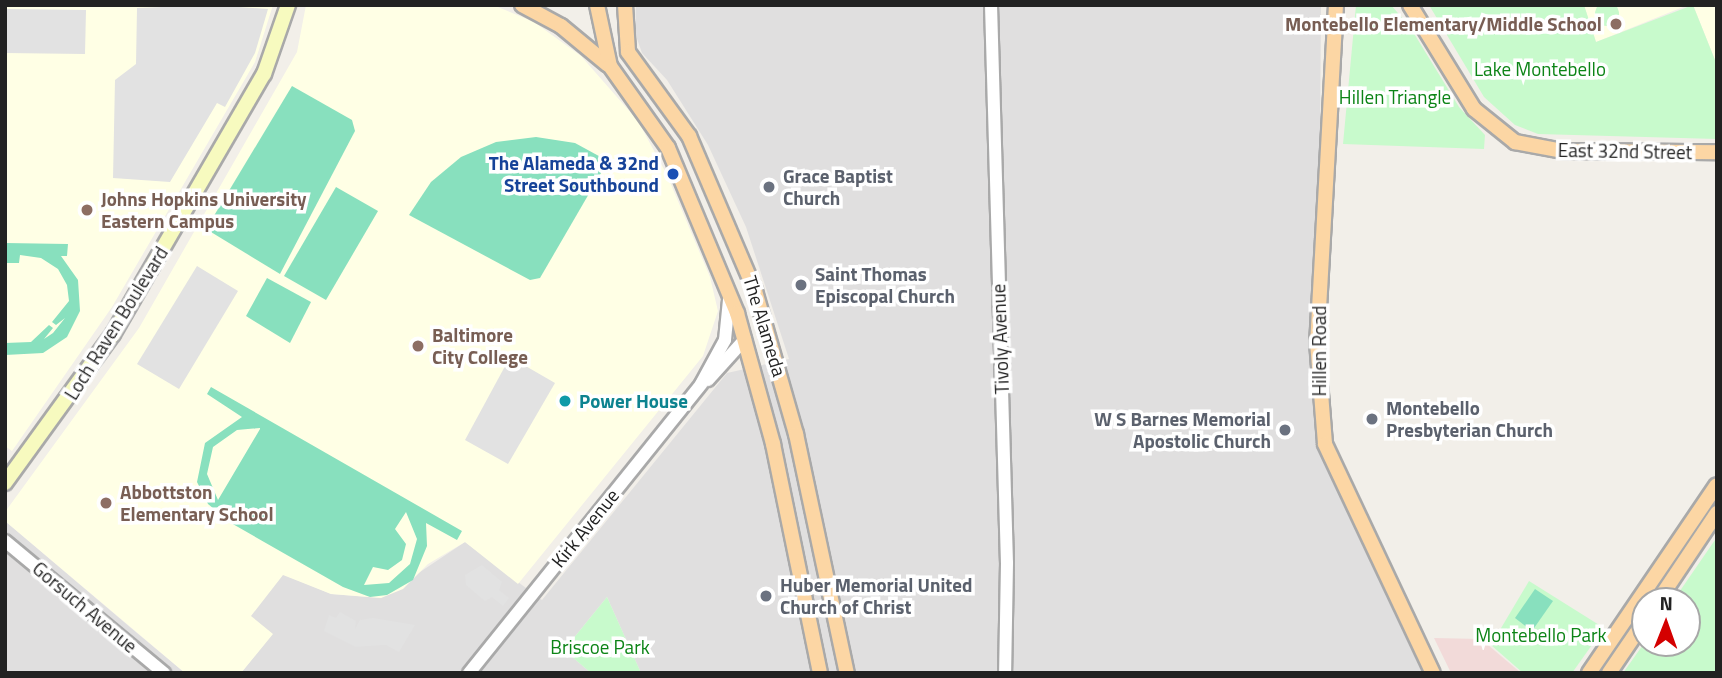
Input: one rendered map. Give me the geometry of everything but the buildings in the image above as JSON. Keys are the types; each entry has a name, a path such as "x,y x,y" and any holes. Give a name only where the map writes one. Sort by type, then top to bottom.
{"main road":[{"name":"Loch Raven Boulevard","path":"5,483 118,326 264,75 288,5"},
{"path":"522,5 567,30 610,66"},
{"name":"The Alameda","path":"597,5 610,66 668,148 725,279 751,359 820,673"},
{"name":"The Alameda","path":"625,5 628,52 689,136 758,299 796,434 847,673"},
{"name":"Hillen Road","path":"1336,5 1317,342 1323,433 1354,513 1433,673"},
{"name":"East 32nd Street","path":"1410,8 1474,109 1494,130 1533,149 1717,152"},
{"path":"745,340 755,323 758,299"},
{"path":"1589,673 1717,485"},
{"path":"1667,587 1717,513"},
{"path":"1609,673 1631,641"}],"street":[{"name":"Tivoly Avenue","path":"990,5 1007,563 1005,673"},
{"name":"Kirk Avenue","path":"469,673 701,384 728,328 725,279"},
{"name":"Kirk Avenue","path":"701,384 723,368 745,340"},
{"name":"Kirk Avenue","path":"723,368 751,359"},
{"name":"Gorsuch Avenue","path":"5,541 164,673"}],"shaded area":[{"name":"Johns Hopkins University Eastern Campus","path":"5,5 273,5 255,62 112,307 12,451 5,446"},
{"path":"211,5 268,9 255,53 225,107 217,103 170,182 113,178 115,80 136,64 137,8"},
{"name":"Baltimore City College","path":"306,5 493,5 534,22 581,56 638,121 667,175 710,277 718,311 703,356 518,584 465,542 428,564 403,589 381,598 331,594 283,575 251,616 273,634 241,673 185,673 5,521 5,512 139,328 297,52"},
{"path":"636,5 1321,5 1318,426 1435,673 641,673 607,597 564,650 591,673 241,673 272,634 250,616 283,574 331,594 381,598 465,542 542,600 727,373 789,359 746,227 708,145 667,80 642,53 635,33"},
{"name":"Montebello Elementary/Middle School","path":"1584,5 1688,5 1596,42"},
{"path":"1693,5 1717,5 1717,65"},
{"path":"5,9 86,10 85,54 5,53"},
{"path":"197,266 238,291 179,389 137,364"},
{"path":"510,357 555,383 508,464 465,440"},
{"path":"5,521 131,628 185,673 5,673"},
{"path":"482,565 502,582 499,590 509,598 503,606 492,597 485,601 466,585 465,575"},
{"path":"340,612 356,621 355,629 360,620 373,618 415,625 399,652 386,645 356,647 324,631 329,615 336,618"},
{"path":"1434,638 1481,639 1521,673 1451,673"}],"green space":[{"path":"1607,2 1615,6 1619,14 1615,22 1607,26 1599,22 1595,14 1599,6"},
{"name":"Hillen Triangle","path":"1356,5 1391,5 1410,27 1459,107 1485,135 1484,149 1343,144"},
{"name":"Lake Montebello","path":"1429,5 1584,5 1596,42 1693,5 1717,65 1717,139 1538,134 1515,125 1484,97"},
{"path":"292,86 352,120 355,131 280,274 206,229"},
{"path":"536,137 575,143 608,161 540,278 530,280 409,215 431,182 461,157 496,142"},
{"path":"336,187 378,211 326,300 284,276"},
{"path":"5,243 68,244 67,256 61,256 78,280 80,311 67,337 43,353 5,355 5,343 31,342 49,325 53,328 44,339 53,333 65,318 56,325 52,322 69,301 67,285 58,269 41,258 20,255 19,263 5,263"},
{"path":"267,278 311,302 290,343 246,316"},
{"path":"211,387 462,531 457,540 426,523 427,546 413,580 387,595 370,597 343,587 231,523 208,504 197,482 205,443 242,417 207,394","holes":["260,429 218,500 207,474 213,447 237,430","406,512 417,539 410,564 389,583 364,585 373,567 388,570 402,560 406,544 395,529"]},
{"path":"1717,537 1717,673 1623,673 1634,657 1701,657 1701,587 1683,587"},
{"name":"Montebello Park","path":"1529,581 1604,628 1572,673 1523,673 1491,645"},
{"path":"1535,589 1553,601 1532,631 1515,618"},
{"name":"Briscoe Park","path":"607,597 641,673 591,673 564,650"}],"place":[{"name":"Montebello Elementary/Middle School","path":"1616,24"},
{"name":"The Alameda & 32nd Street Southbound","path":"673,174"},
{"name":"Grace Baptist Church","path":"769,187"},
{"name":"Johns Hopkins University Eastern Campus","path":"87,210"},
{"name":"Saint Thomas Episcopal Church","path":"801,285"},
{"name":"Baltimore City College","path":"418,346"},
{"name":"Power House","path":"565,401"},
{"name":"Montebello Presbyterian Church","path":"1372,419"},
{"name":"W S Barnes Memorial Apostolic Church","path":"1285,430"},
{"name":"Abbottston Elementary School","path":"106,503"},
{"name":"Huber Memorial United Church of Christ","path":"766,596"}]}
